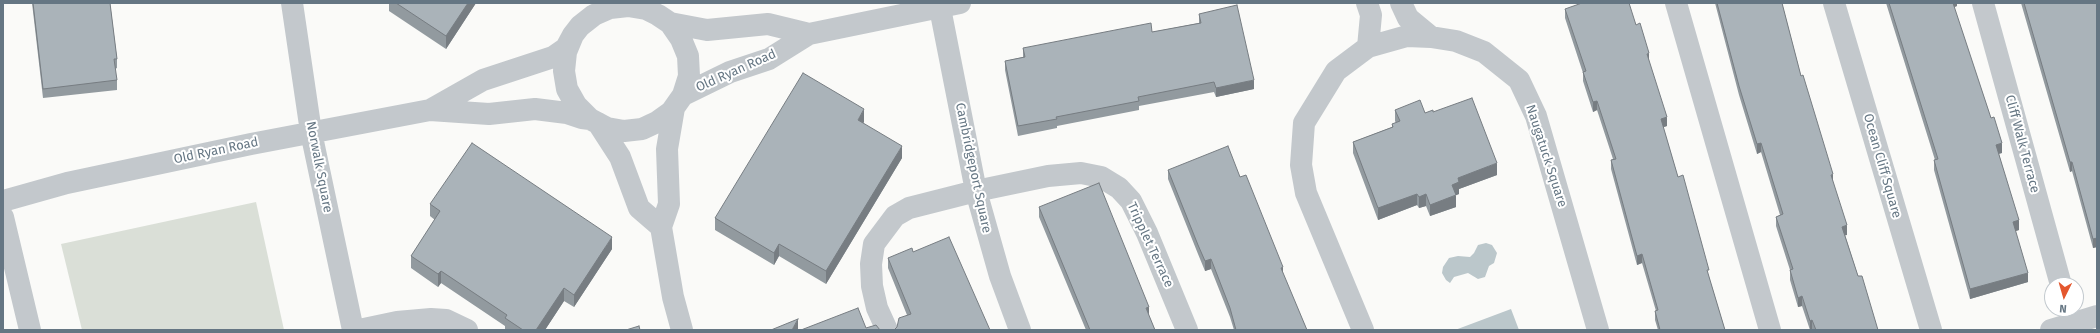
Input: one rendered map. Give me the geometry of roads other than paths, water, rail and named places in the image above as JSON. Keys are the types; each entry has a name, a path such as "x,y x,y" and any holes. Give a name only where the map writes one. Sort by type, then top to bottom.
{"street":[{"name":"Norwalk Square","path":"292,3 311,132 352,330"},
{"path":"575,33 586,3"},
{"path":"1367,3 1371,15 1368,47"},
{"path":"1401,3 1408,18 1431,37"},
{"path":"1676,3 1770,330"},
{"name":"Ocean Cliff Square","path":"1834,3 1931,330"},
{"name":"Cliff Walk Terrace","path":"1983,3 2058,277"},
{"name":"Old Ryan Road","path":"575,33 566,52 564,70 567,89 576,105 594,121 607,128 624,131 642,129 658,122 679,101 730,72 768,59 809,34 946,4"},
{"name":"Cambridgeport Square","path":"946,4 976,191 993,254 1020,330"},
{"name":"Old Ryan Road","path":"430,110 483,80 553,57 566,48 575,33 594,15 610,8 628,6 640,8 707,30 768,24 809,34"},
{"name":"Old Ryan Road","path":"660,14 682,39 688,56 689,76 679,101"},
{"name":"Naugatuck Square","path":"1364,330 1311,205 1300,165 1304,123 1319,96 1336,71 1368,47 1407,36 1431,37 1456,42 1484,52 1519,80 1536,116 1598,330"},
{"path":"679,101 667,149 669,204 660,227 673,297 682,330"},
{"name":"Old Ryan Road","path":"3,201 67,183 251,144 430,110 489,114 534,109 567,113 594,121"},
{"path":"594,121 620,157 639,208 660,227"},
{"name":"Tripplet Terrace","path":"887,330 877,308 872,286 871,264 874,244 895,216 909,208 976,191 1048,176 1081,173 1101,177 1119,188 1131,201 1147,233 1187,330"},
{"path":"3,217 30,330"},
{"path":"2063,321 2097,316"},
{"path":"359,330 397,322 430,319 446,320 467,330"}]}
